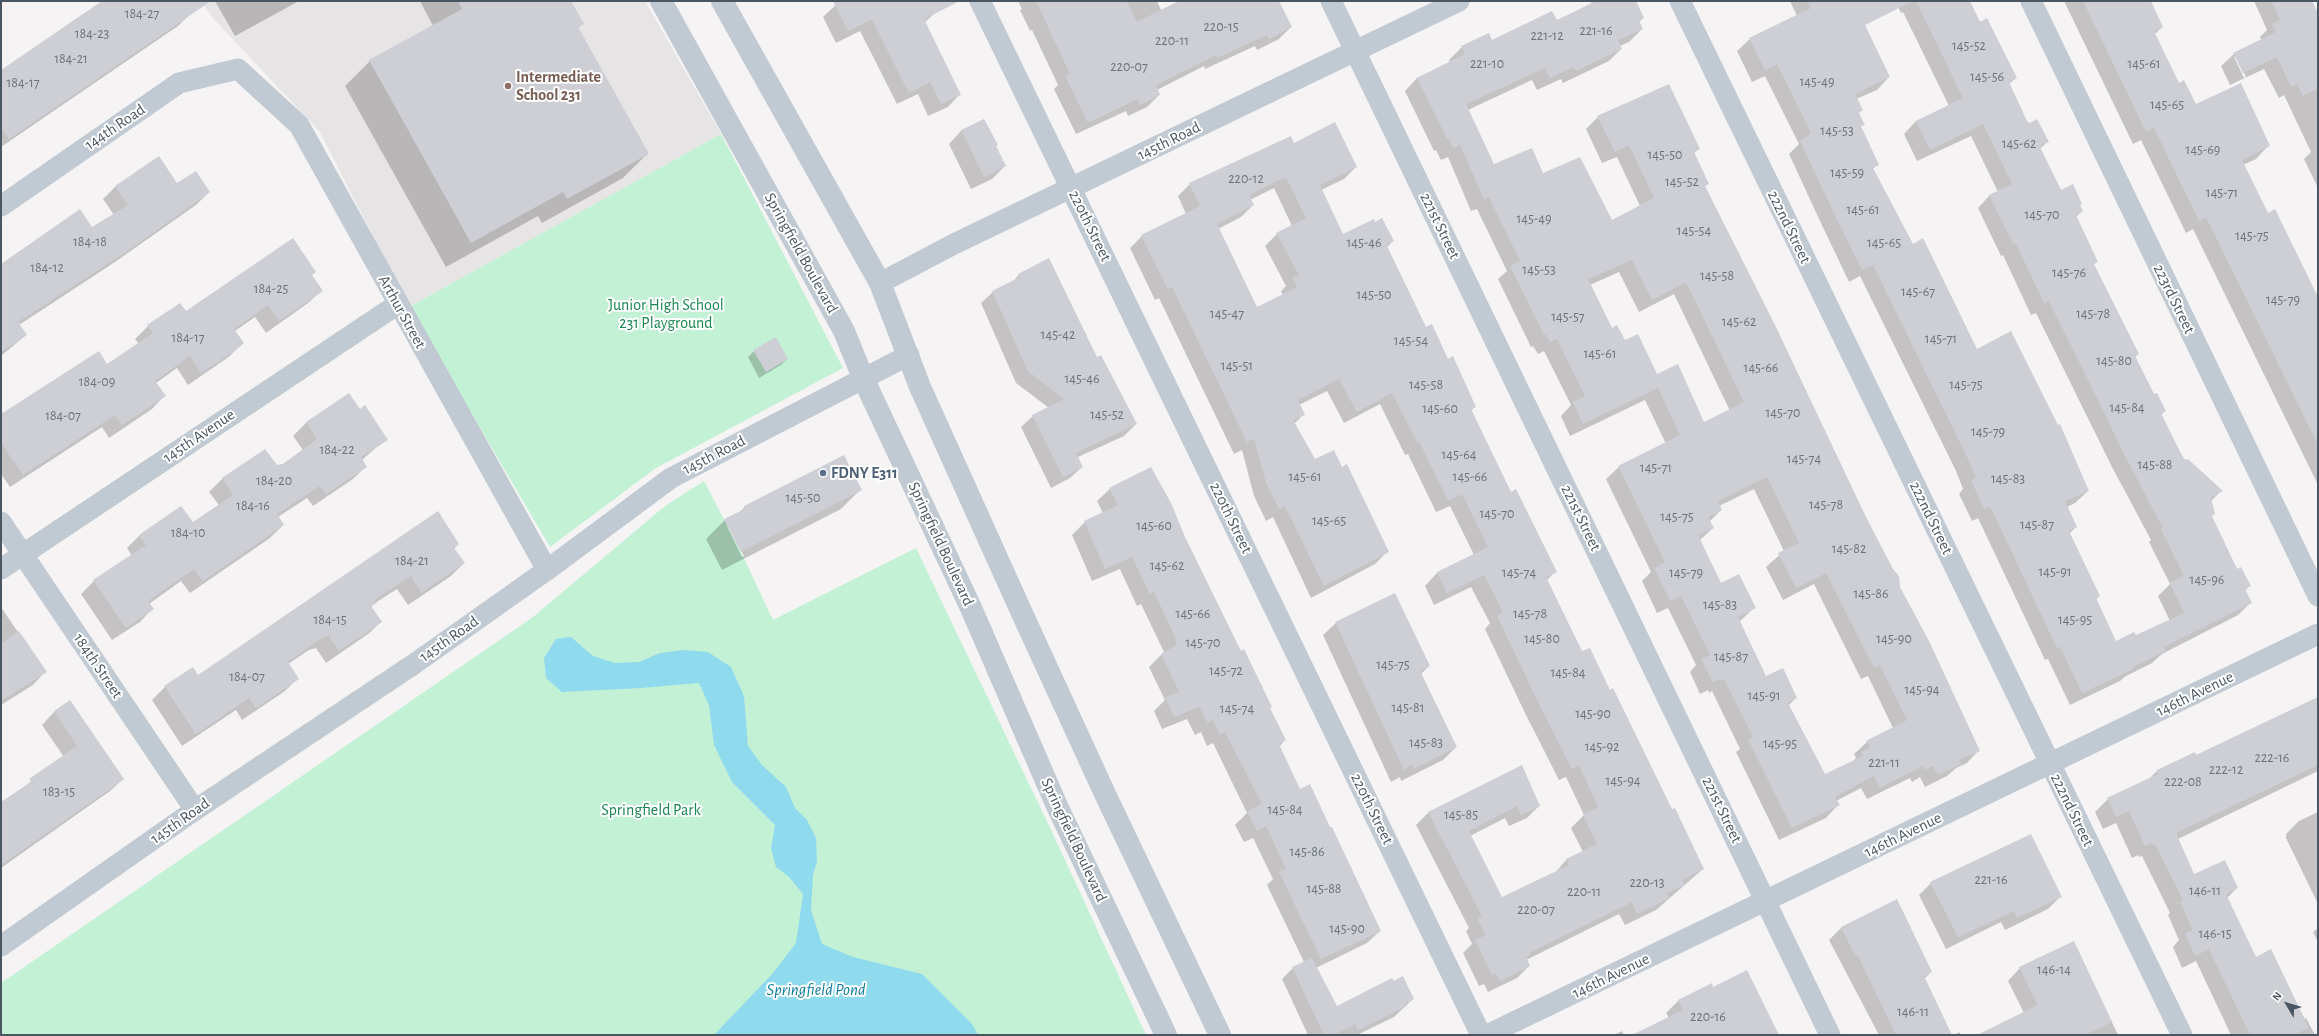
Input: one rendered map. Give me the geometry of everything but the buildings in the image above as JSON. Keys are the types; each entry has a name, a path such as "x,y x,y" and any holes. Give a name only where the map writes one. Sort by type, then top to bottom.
{"street":[{"name":"Springfield Boulevard","path":"661,1 844,331 863,378 971,608 1057,806 1166,1035"},
{"path":"722,1 880,283 909,355 920,388 1027,625 1105,794 1220,1035"},
{"name":"220th Street","path":"980,1 1481,1035"},
{"name":"221st Street","path":"1331,1 1830,1035"},
{"name":"145th Road","path":"880,283 954,244 1072,189 1459,1"},
{"name":"222nd Street","path":"1680,1 2182,1035"},
{"name":"223rd Street","path":"2031,1 2318,596"},
{"name":"144th Road","path":"1,206 179,84 238,69"},
{"name":"Arthur Street","path":"238,69 300,125 547,570"},
{"name":"145th Avenue","path":"1,569 398,304"},
{"name":"145th Road","path":"1,946 195,810 407,668 547,570 671,478 909,355"},
{"name":"184th Street","path":"1,522 195,810"},
{"name":"146th Avenue","path":"1487,1035 1766,902 2318,634"}],"shaded area":[{"path":"201,1 645,1 721,134 409,307 320,132 211,16"}],"green space":[{"name":"Junior High School 231 Playground","path":"721,134 843,368 656,468 550,547 409,307"},
{"name":"Springfield Park","path":"704,481 741,552 773,620 916,548 1053,834 1146,1035 1,1035 1,983 533,617 665,506"}],"water":[{"name":"Springfield Pond","path":"571,637 593,656 615,663 639,662 660,653 683,650 708,652 731,667 744,696 748,746 762,765 786,787 795,808 807,820 816,838 817,861 813,875 811,910 822,944 853,957 922,974 972,1024 978,1035 714,1035 773,973 796,943 803,894 789,877 776,867 771,848 775,825 732,782 714,745 709,705 699,683 562,692 546,678 544,658 556,639"}],"place":[{"name":"Intermediate School 231","path":"508,86"},
{"name":"FDNY E311","path":"823,473"}]}
